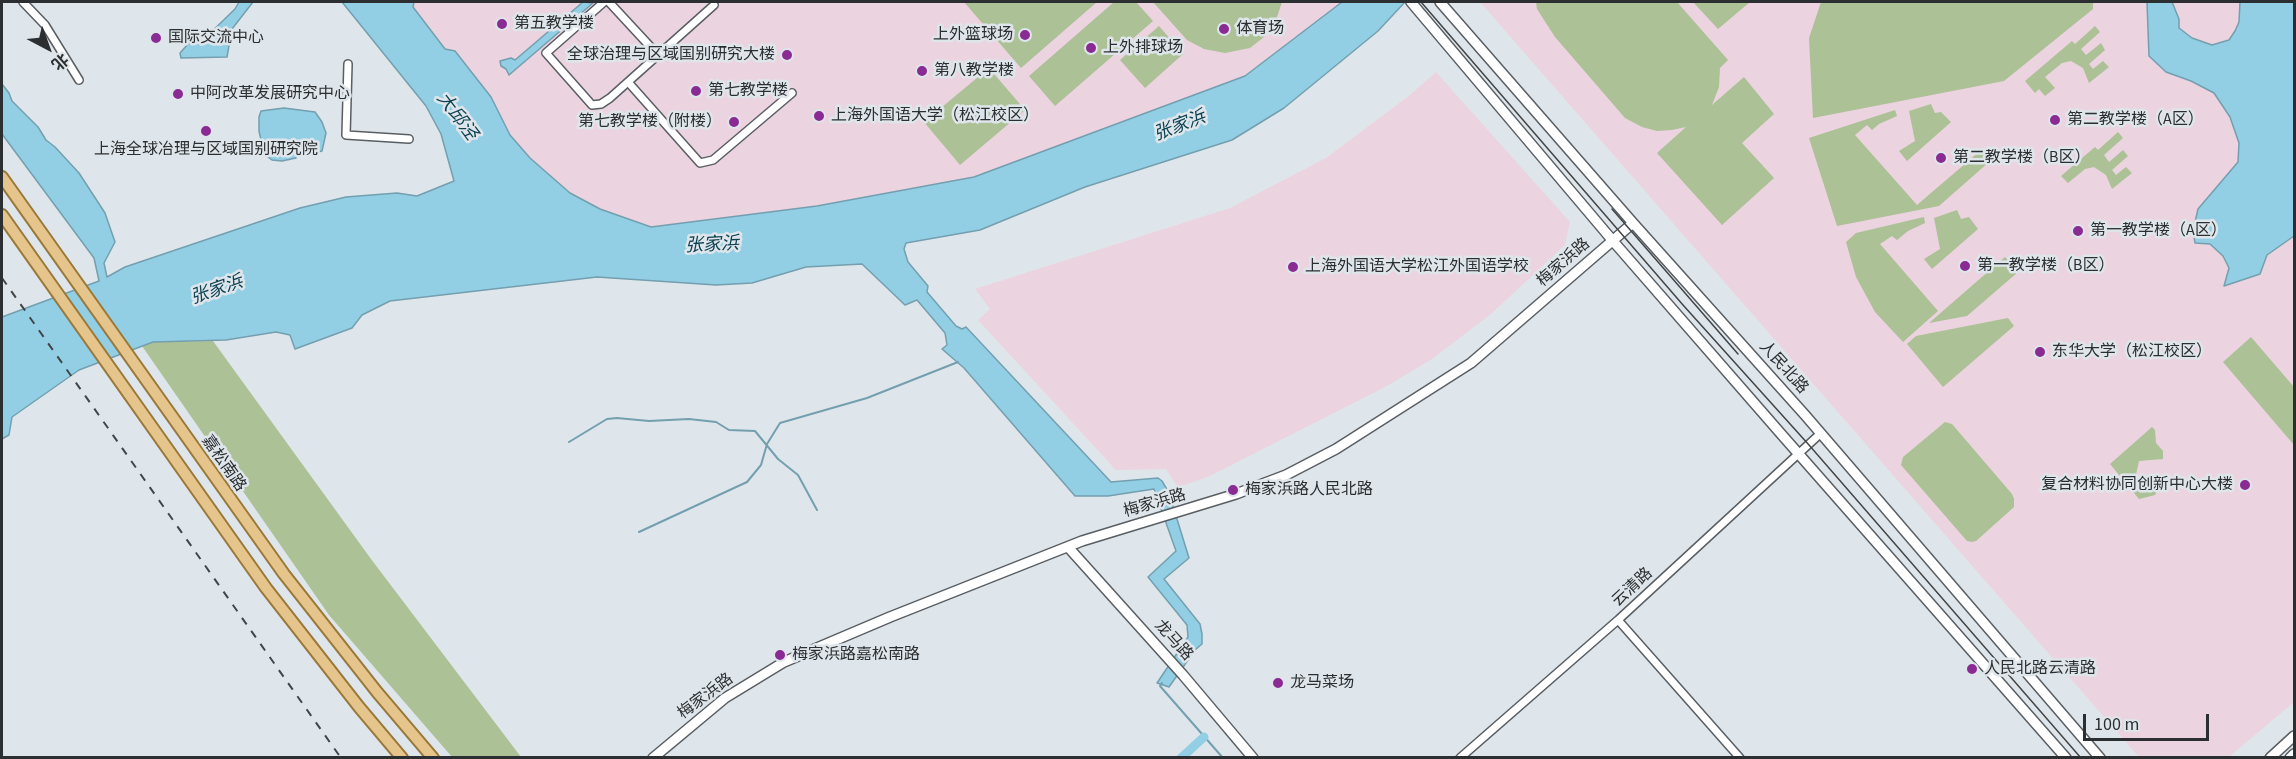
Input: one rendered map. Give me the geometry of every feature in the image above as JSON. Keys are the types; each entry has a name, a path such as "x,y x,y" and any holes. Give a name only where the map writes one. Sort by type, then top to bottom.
{"main road":[{"name":"人民北路","path":"1440,2 1821,433 2100,758"},
{"path":"1414,4 1613,241 2066,758"},
{"name":"嘉松南路","path":"2,177 291,582 376,692 433,758"},
{"path":"2,215 266,588 402,758"},
{"name":"梅家浜路","path":"653,758 725,698 784,662 890,617 1068,547 1236,494 1286,475 1336,449 1471,363 1633,223"},
{"name":"龙马路","path":"1068,547 1184,675 1253,758"},
{"path":"2271,758 2295,736"},
{"path":"2290,758 2295,754"}],"street":[{"path":"23,2 45,25 79,80"},
{"path":"604,2 546,53 592,105 601,104 628,82 714,4"},
{"path":"609,2 658,55"},
{"path":"348,64 346,135 409,139"},
{"path":"628,82 700,163 713,160 792,93"},
{"name":"云清路","path":"1460,758 1618,620 1821,433"},
{"path":"1618,620 1740,758"}],"shaded area":[{"name":"上海外国语大学（松江校区）","path":"414,2 1342,2 1245,76 974,177 817,206 650,227 600,209 570,193 530,158 510,135 491,97 445,50 413,7"},
{"name":"东华大学（松江校区）","path":"1480,2 2294,2 2294,702 2229,757 2139,757"},
{"name":"上海外国语大学松江外国语学校","path":"1436,72 1570,222 1565,245 1491,314 1432,359 1387,386 1208,477 1178,487 1166,469 1116,470 978,320 990,309 975,289 1230,208 1326,158 1410,95"}],"green space":[{"name":"上外篮球场","path":"964,2 1097,2 1021,68"},
{"name":"上外排球场","path":"1114,2 1136,2 1153,21 1055,106 1029,76"},
{"name":"体育场","path":"1153,2 1282,2 1276,20 1264,37 1250,48 1225,53 1204,49 1187,40"},
{"path":"1536,2 1677,2 1728,60 1720,68 1719,87 1712,105 1744,77 1774,114 1742,143 1774,178 1722,225 1657,153 1686,127 1657,131 1642,127 1625,118 1555,37 1537,9"},
{"path":"1693,2 1750,2 1718,29"},
{"path":"1821,2 2093,2 2093,9 2004,81 1813,118 1809,38"},
{"path":"1159,26 1183,54 1145,88 1120,60"},
{"path":"2095,26 2100,32 2081,49 2086,55 2101,43 2105,50 2089,64 2093,69 2103,61 2109,67 2089,83 2083,68 2071,61 2062,63 2045,77 2055,88 2045,96 2039,89 2035,93 2025,81 2072,41 2075,44"},
{"path":"989,68 1025,110 960,165 924,122"},
{"path":"1931,104 1935,113 1941,112 1951,122 1907,161 1899,151 1915,141 1909,111"},
{"path":"1895,110 1897,116 1879,124 1872,130 1867,125 1855,135 1917,205 1980,151 1989,162 1939,206 1837,226 1809,138"},
{"path":"2118,132 2123,138 2104,155 2109,162 2123,150 2128,156 2112,170 2116,175 2126,167 2132,173 2112,189 2106,175 2094,167 2085,169 2068,183 2061,176 2095,147 2098,150"},
{"path":"1957,210 1961,219 1969,217 1978,229 1932,269 1924,259 1940,249 1934,218"},
{"path":"1924,217 1925,223 1908,231 1897,240 1892,236 1880,244 1938,311 1903,342 1875,312 1856,277 1846,242 1856,233"},
{"path":"2005,257 2018,272 1967,316 1929,323"},
{"path":"2008,318 2014,326 1943,387 1907,344 1916,336"},
{"path":"2251,337 2294,387 2294,445 2223,362"},
{"path":"213,341 371,559 521,757 452,757 329,615 142,346 153,342"},
{"path":"1945,422 1952,424 2014,499 2014,507 1972,542 1967,541 1901,465 1903,457"},
{"path":"2152,427 2155,430 2156,443 2163,451 2163,459 2139,461 2135,479 2157,491 2155,495 2139,499 2110,464"}],"water":[{"path":"239,2 253,2 232,29 227,57 181,58 180,53 188,44 203,40 235,9"},
{"path":"342,2 414,2 413,7 445,49 455,51 491,97 510,135 530,158 570,193 600,209 651,227 817,206 974,177 1245,76 1342,2 1405,2 1378,31 1284,108 1232,140 1085,187 980,230 906,243 904,249 908,262 928,286 927,292 956,326 962,329 966,327 1111,482 1158,478 1162,481 1169,493 1189,558 1164,579 1200,624 1202,634 1202,644 1195,650 1169,687 1157,683 1188,637 1187,625 1148,577 1176,551 1154,489 1108,496 1075,496 964,368 942,349 947,345 945,333 917,300 905,305 862,264 806,267 752,283 716,285 597,277 390,301 362,315 352,328 295,349 290,335 276,332 226,340 153,342 79,370 12,417 9,435 2,439 2,317 99,281 94,258 2,134 2,84 12,101 79,173 105,213 115,242 104,263 107,277 125,267 300,208 346,197 397,193 417,196 454,181 441,134 426,106"},
{"path":"583,2 593,3 509,75 501,66 500,61 511,58 515,60"},
{"path":"2147,2 2172,2 2179,19 2179,28 2192,38 2212,45 2229,40 2235,31 2239,22 2240,2 2294,2 2294,236 2267,255 2260,274 2224,286 2229,268 2223,256 2210,244 2195,243 2193,231 2198,209 2238,162 2239,143 2230,117 2214,93 2166,72 2149,56"},
{"path":"284,108 315,112 326,133 322,151 314,153 313,149 296,153 296,158 282,161 272,160 264,154 259,131 261,111"}],"waterway":[{"path":"639,532 747,482 761,465 767,444 780,423 867,398 958,362"},
{"path":"569,442 607,419 617,418 649,421 689,419 716,422 729,430 755,431 778,459 798,475 817,510"},
{"path":"1162,683 1160,686 1223,758"},
{"path":"1181,758 1204,737"}],"tram line":[{"path":"1421,2 1683,305 1809,445 2081,758"},
{"path":"1612,209 1738,354"}],"railway":[{"path":"2,278 341,758"}],"place":[{"name":"第五教学楼","path":"502,24"},
{"name":"体育场","path":"1224,29"},
{"name":"上外篮球场","path":"1025,35"},
{"name":"国际交流中心","path":"156,38"},
{"name":"上外排球场","path":"1091,48"},
{"name":"全球治理与区域国别研究大楼","path":"787,55"},
{"name":"第八教学楼","path":"922,71"},
{"name":"第七教学楼","path":"696,91"},
{"name":"中阿改革发展研究中心","path":"178,94"},
{"name":"上海外国语大学（松江校区）","path":"819,116"},
{"name":"第二教学楼（A区）","path":"2055,120"},
{"name":"第七教学楼（附楼）","path":"734,122"},
{"name":"上海全球冶理与区域国别研究院","path":"206,131"},
{"name":"第二教学楼（B区）","path":"1941,158"},
{"name":"第一教学楼（A区）","path":"2078,231"},
{"name":"第一教学楼（B区）","path":"1965,266"},
{"name":"上海外国语大学松江外国语学校","path":"1293,267"},
{"name":"东华大学（松江校区）","path":"2040,352"},
{"name":"复合材料协同创新中心大楼","path":"2245,485"},
{"name":"梅家浜路人民北路","path":"1233,490"},
{"name":"梅家浜路嘉松南路","path":"780,655"},
{"name":"人民北路云清路","path":"1972,669"},
{"name":"龙马菜场","path":"1278,683"}],"water label":[{"name":"大邱泾","path":"456,117"},
{"name":"张家浜","path":"1180,127"},
{"name":"张家浜","path":"712,246"},
{"name":"张家浜","path":"217,291"}]}
